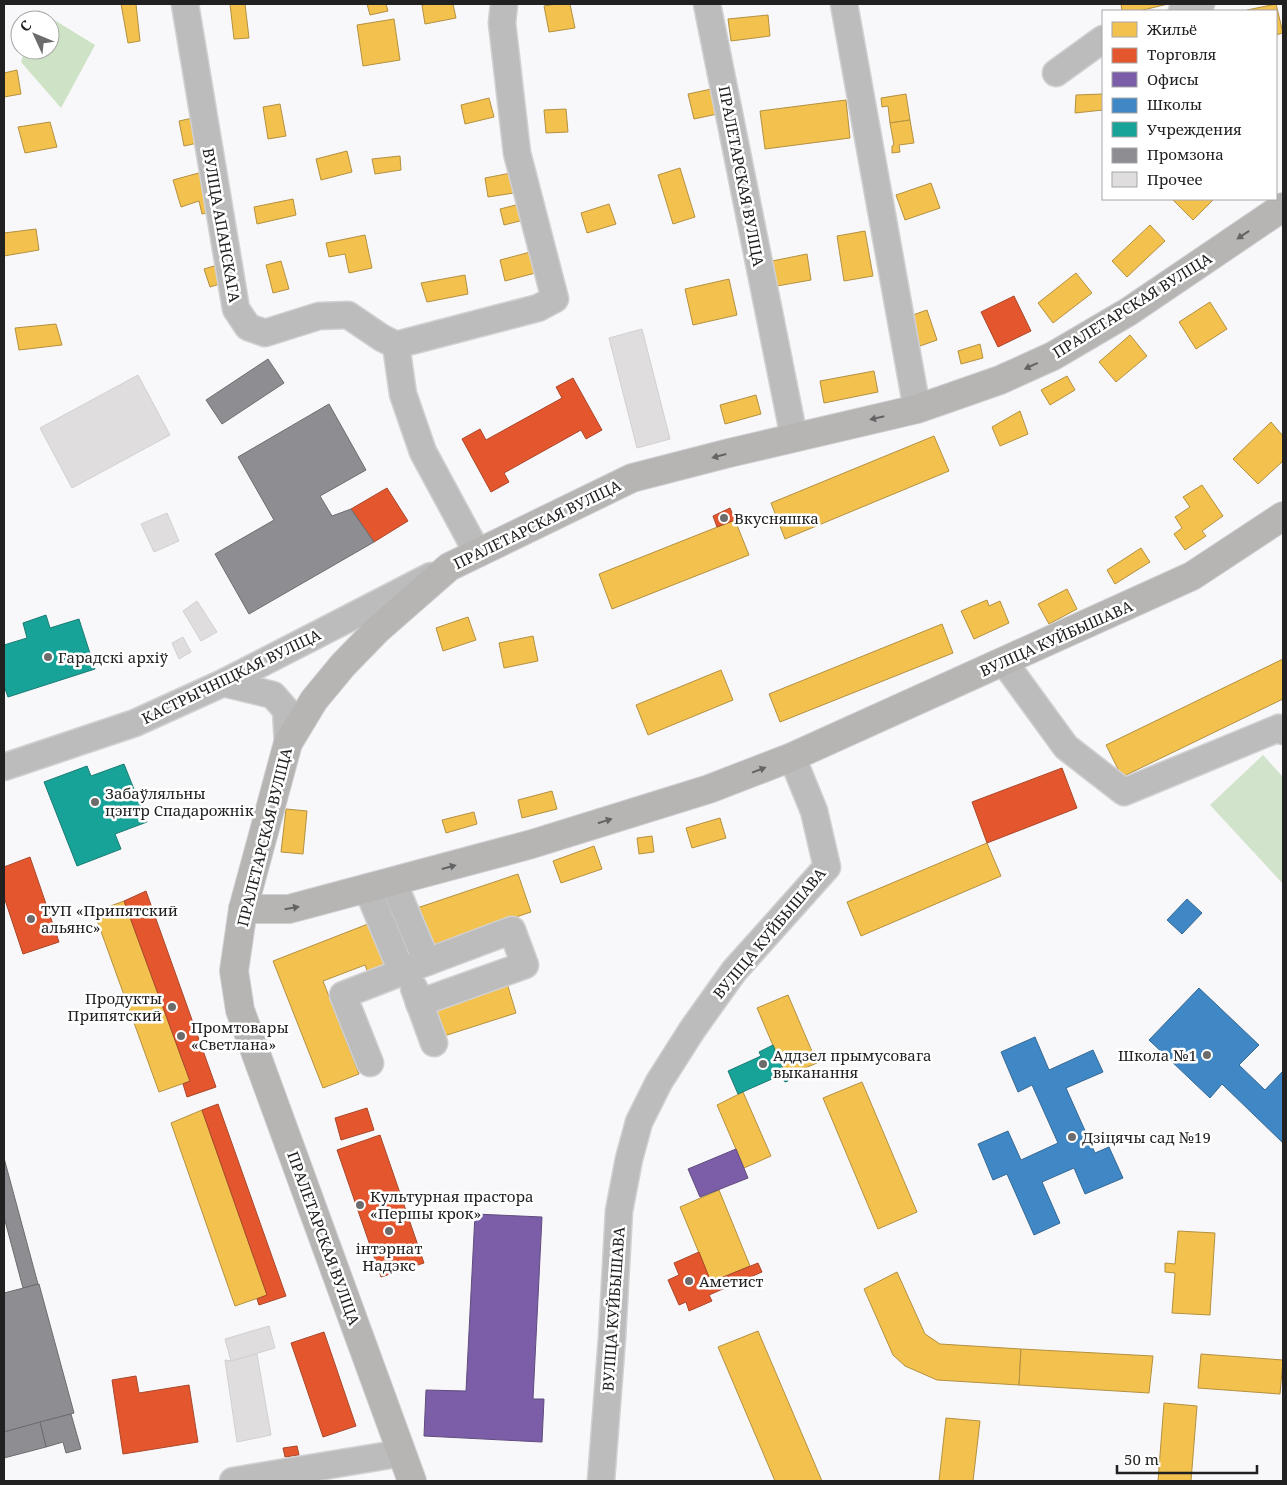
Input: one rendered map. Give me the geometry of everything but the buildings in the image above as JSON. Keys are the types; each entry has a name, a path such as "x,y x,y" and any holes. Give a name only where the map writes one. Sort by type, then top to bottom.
{"main road":[{"name":"ПРАЛЕТАРСКАЯ ВУЛІЦА","path":"412,1481 240,1010 234,971 243,909 288,743 314,700 377,630 449,566 632,478 917,408 1000,380 1053,356 1128,312 1283,207"},
{"name":"ВУЛІЦА КУЙБЫШАВА","path":"243,909 289,909 532,844 709,789 792,757 1192,576 1283,516"}],"street":[{"name":"ВУЛІЦА АПАНСКАГА","path":"185,4 236,309 248,327 265,333 319,316 348,315 396,345"},
{"path":"477,552 423,452 403,394 396,345 538,308 555,299 517,153 502,23 504,4"},
{"name":"ПРАЛЕТАРСКАЯ ВУЛІЦА","path":"708,4 794,437"},
{"path":"844,4 917,408"},
{"path":"1185,10 1202,4"},
{"path":"1056,73 1102,40"},
{"name":"КАСТРЫЧНІЦКАЯ ВУЛІЦА","path":"4,767 135,723 223,683 449,566"},
{"path":"1004,662 1066,747 1124,792 1279,728 1283,731"},
{"path":"223,683 273,694 286,710 288,743"},
{"name":"ВУЛІЦА КУЙБЫШАВА","path":"601,1481 619,1211 629,1159 639,1122 659,1082 692,1030 734,971 827,867 814,811 792,757"},
{"path":"380,885 412,968 419,1004 434,1043"},
{"path":"370,1063 344,995 512,930 525,965 419,1004"},
{"path":"233,1481 402,1453"}],"green space":[{"path":"60,24 95,45 61,108 21,62 22,60 60,60"},
{"path":"1263,755 1283,777 1283,884 1210,805"}],"place":[{"name":"Вкусняшка","path":"724,518"},
{"name":"Гарадскі архіў","path":"48,657"},
{"name":"Забаўляльны цэнтр Спадарожнік","path":"95,802"},
{"name":"ТУП «Припятский альянс»","path":"31,919"},
{"name":"Продукты Припятский","path":"172,1007"},
{"name":"Промтовары «Светлана»","path":"181,1036"},
{"name":"Школа №1","path":"1207,1055"},
{"name":"Аддзел прымусовага выканання","path":"763,1064"},
{"name":"Дзіцячы сад №19","path":"1072,1137"},
{"name":"Культурная прастора «Першы крок»","path":"360,1205"},
{"name":"інтэрнат Надэкс","path":"389,1231"},
{"name":"Аметист","path":"689,1281"}]}
